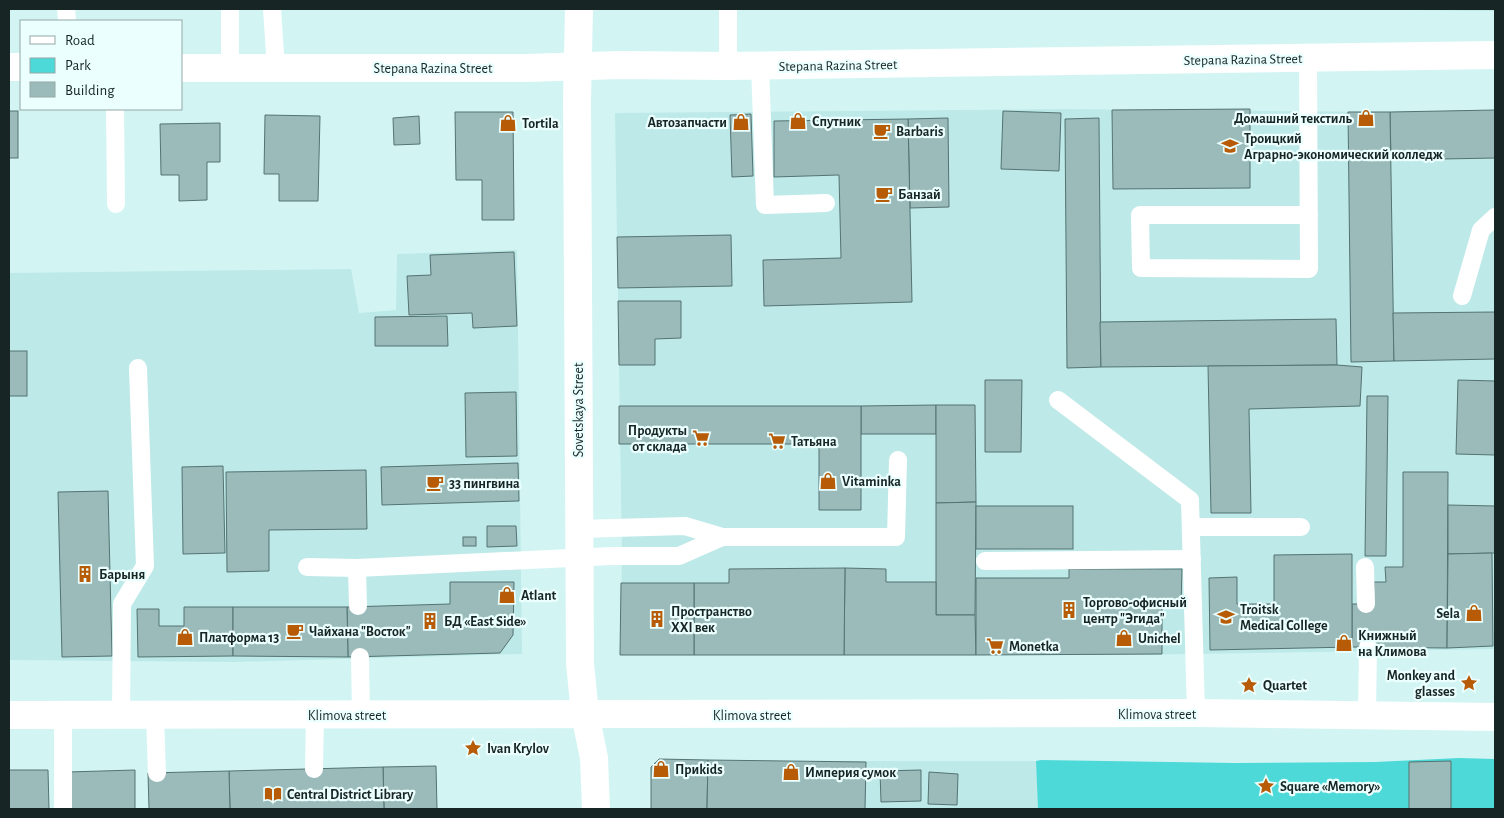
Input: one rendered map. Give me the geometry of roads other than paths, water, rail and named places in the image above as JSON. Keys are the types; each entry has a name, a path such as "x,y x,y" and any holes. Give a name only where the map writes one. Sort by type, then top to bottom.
{"street":[{"name":"Sovetskaya Street","path":"579,9 578,557 580,663 585,714 594,758 596,809"},
{"name":"Stepana Razina Street","path":"182,68 760,66 1495,55"},
{"name":"Klimova street","path":"9,715 1196,713 1495,717"}],"lane":[{"path":"230,9 230,68"},
{"path":"272,9 276,68"},
{"path":"728,9 728,66"},
{"path":"1308,58 1309,216 1309,269 1141,268 1140,215 1309,216"},
{"path":"760,66 765,205 826,203"},
{"path":"114,110 116,204"},
{"path":"1462,296 1481,230 1495,217"},
{"path":"121,714 122,604 144,566 138,368"},
{"path":"1058,400 1190,500 1196,713"},
{"path":"578,529 685,526 722,537 896,537 898,460"},
{"path":"1191,527 1301,527"},
{"path":"308,568 357,568 578,557 679,556 722,537"},
{"path":"985,561 1192,559"},
{"path":"1365,567 1366,604"},
{"path":"357,568 358,606"},
{"path":"1367,714 1368,647"},
{"path":"360,657 358,665 362,715"},
{"path":"63,715 64,809"},
{"path":"155,715 157,773"},
{"path":"314,769 315,715"}],"place":[{"name":"Домашний текстиль","path":"1366,118"},
{"name":"Спутник","path":"798,121"},
{"name":"Автозапчасти","path":"741,122"},
{"name":"Tortila","path":"508,123"},
{"name":"Barbaris","path":"882,131"},
{"name":"Троицкий Аграрно-экономический колледж","path":"1230,146"},
{"name":"Банзай","path":"884,194"},
{"name":"Продукты от склада","path":"701,438"},
{"name":"Татьяна","path":"777,441"},
{"name":"Vitaminka","path":"828,481"},
{"name":"33 пингвина","path":"435,483"},
{"name":"Барыня","path":"85,574"},
{"name":"Atlant","path":"507,595"},
{"name":"Торгово-офисный центр \"Эгида\"","path":"1069,610"},
{"name":"Sela","path":"1474,613"},
{"name":"Troitsk Medical College","path":"1226,617"},
{"name":"Пространство XXI век","path":"657,619"},
{"name":"БД «East Side»","path":"430,621"},
{"name":"Чайхана \"Восток\"","path":"295,631"},
{"name":"Платформа 13","path":"185,637"},
{"name":"Unichel","path":"1124,638"},
{"name":"Книжный на Климова","path":"1344,643"},
{"name":"Monetka","path":"995,646"},
{"name":"Monkey and glasses","path":"1469,683"},
{"name":"Quartet","path":"1249,685"},
{"name":"Ivan Krylov","path":"473,748"},
{"name":"Приkids","path":"661,769"},
{"name":"Империя сумок","path":"791,772"},
{"name":"Square «Memory»","path":"1266,786"},
{"name":"Central District Library","path":"273,794"}]}
